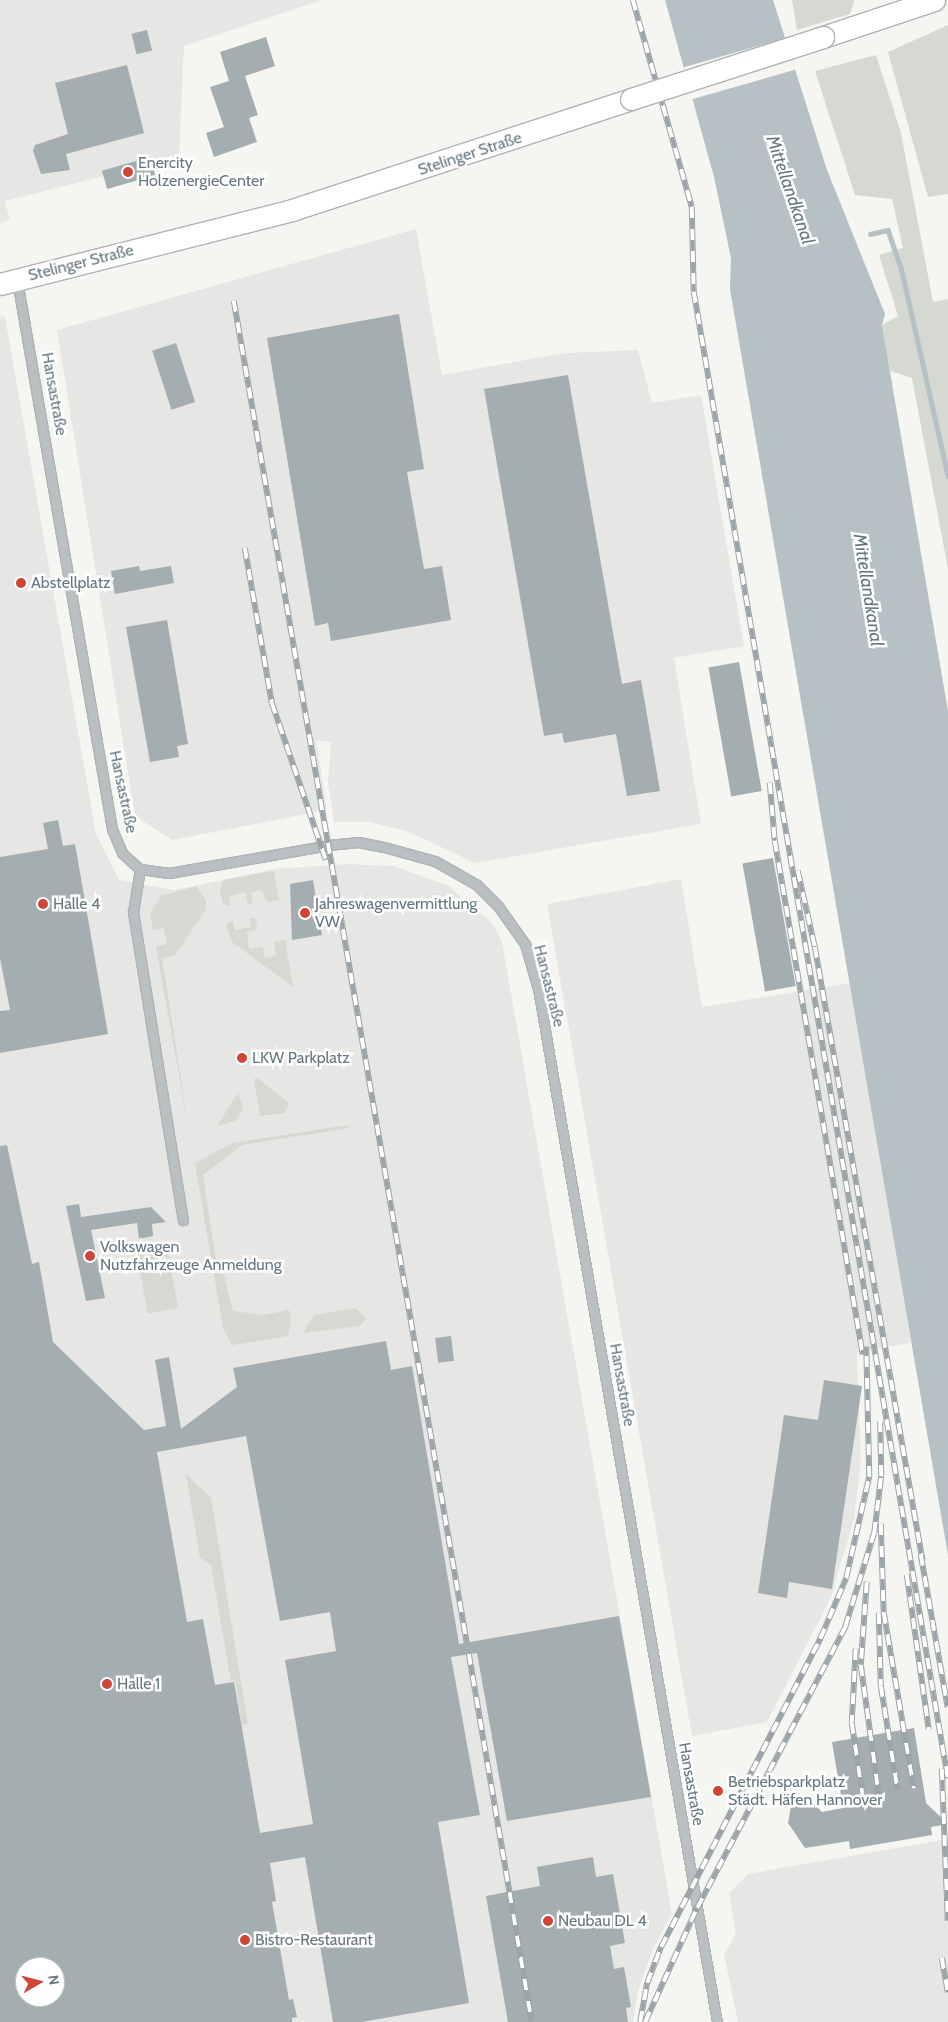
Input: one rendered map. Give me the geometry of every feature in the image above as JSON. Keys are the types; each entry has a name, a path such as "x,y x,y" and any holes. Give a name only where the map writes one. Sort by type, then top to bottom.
{"main road":[{"name":"Stelinger Straße","path":"9,282 292,210 934,0"}],"street":[{"name":"Hansastraße","path":"9,282 112,829 122,853 140,869 169,873 329,845 358,842 384,846 416,854 459,873 498,906 521,937 540,999 717,2022"},
{"path":"140,869 133,912 183,1220"}],"shaded area":[{"path":"0,0 322,0 184,46 179,157 5,201 10,220 1,223 0,228"},
{"path":"792,0 854,1 850,14 797,30"},
{"path":"948,25 948,194 928,197 888,52"},
{"path":"876,55 901,133 933,302 948,299 948,569 912,378 890,371 882,325 898,316 879,255 903,248 892,199 855,195 815,71"},
{"path":"416,229 442,375 565,353 638,350 652,403 701,395 744,646 674,658 701,824 475,863 409,832 370,822 334,822 328,783 331,742 316,740 327,810 172,840 135,816 57,330"},
{"path":"0,316 5,317 96,834 119,880 175,890 274,869 347,864 394,866 449,886 493,924 502,942 672,1914 653,1949 638,1991 633,2022 0,2022"},
{"path":"274,871 279,900 267,902 262,890 251,892 253,903 248,904 245,892 229,896 230,906 223,904 220,890 224,880"},
{"path":"681,879 702,1007 851,983 911,1343 857,1352 861,1460 854,1519 831,1597 767,1722 692,1736 547,904"},
{"path":"196,886 206,900 206,909 175,955 162,958 189,1131 156,946 167,944 164,928 153,930 150,913 161,896"},
{"path":"250,918 256,919 257,930 247,932 249,949 263,947 264,958 276,956 274,942 285,940 293,987 232,942 226,925 233,921 235,930 251,927"},
{"path":"257,1078 289,1103 285,1113 260,1116 254,1079"},
{"path":"238,1093 243,1107 240,1115 235,1121 217,1126"},
{"path":"348,1125 349,1128 242,1145 203,1175 218,1273 224,1275 233,1311 263,1315 289,1310 291,1320 288,1336 232,1345 223,1328 195,1163 233,1143"},
{"path":"167,1245 178,1308 148,1313 136,1250"},
{"path":"355,1308 366,1318 360,1326 303,1333 314,1315"},
{"path":"186,1474 211,1498 248,1724 242,1725 235,1680 231,1681 211,1565 200,1558"},
{"path":"948,1839 948,2022 738,2022 724,1954 736,1934 729,1893 748,1874"}],"water":[{"name":"Mittellandkanal","path":"665,0 773,0 827,170 885,314 882,325 948,711 948,1555 730,289 731,258 714,177"}],"pier":[{"path":"786,38 795,70 691,99 682,68"}],"building":[{"path":"147,30 152,50 137,54 131,34"},
{"path":"266,37 275,66 245,76 258,115 249,118 257,142 214,157 206,133 224,127 210,87 229,81 220,52"},
{"path":"127,65 144,133 66,154 70,170 41,174 33,151 35,145 68,134 55,83"},
{"name":"Enercity HolzenergieCenter","path":"150,157 155,175 107,189 102,171"},
{"path":"399,314 424,469 407,472 424,569 442,566 451,620 331,641 328,623 315,626 267,338"},
{"path":"176,343 195,402 171,410 152,351"},
{"path":"568,375 622,684 641,680 660,791 627,796 616,734 564,743 562,733 544,736 484,389"},
{"path":"139,566 140,571 171,566 174,583 115,594 111,571"},
{"path":"167,620 188,744 177,746 179,757 150,762 126,627"},
{"path":"739,662 762,791 731,796 708,667"},
{"name":"Halle 4","path":"58,820 63,846 75,844 108,1034 0,1053 0,1011 10,1010 0,958 0,857 48,849 43,823"},
{"path":"773,858 796,986 765,991 742,863"},
{"name":"Jahreswagenvermittlung VW","path":"313,880 322,935 292,940 290,884"},
{"path":"7,1145 32,1264 39,1262 53,1342 144,1430 166,1426 155,1360 169,1357 181,1429 237,1387 233,1368 386,1341 391,1370 412,1366 459,1644 619,1616 651,1797 507,1821 477,1653 451,1657 480,1815 438,1822 469,2003 362,2022 333,2022 305,1857 270,1863 276,1901 272,1902 289,2000 293,1999 297,2017 292,2018 292,2022 0,2022 0,1146","holes":["246,1436 280,1621 330,1612 336,1651 285,1660 313,1824 260,1833 234,1682 215,1685 203,1619 187,1622 157,1452"]},
{"path":"79,1204 81,1217 151,1207 166,1222 152,1224 153,1236 139,1239 137,1223 91,1230 105,1298 86,1301 66,1206"},
{"path":"451,1336 454,1361 438,1363 435,1338"},
{"path":"824,1380 862,1386 832,1589 789,1582 787,1598 758,1593 784,1415 818,1420"},
{"path":"914,1728 926,1803 948,1824 931,1827 932,1835 850,1849 849,1841 805,1848 788,1823 791,1806 801,1800 813,1803 822,1812 843,1808 832,1742"},
{"name":"Neubau DL 4","path":"593,1857 596,1877 613,1874 625,1943 610,1946 614,1969 624,1967 631,2007 626,2008 628,2022 508,2022 486,1896 540,1886 537,1867"}],"waterway":[{"path":"870,234 888,230 901,267 948,476"}],"railway":[{"path":"633,0 692,207 694,292 948,1778"},
{"path":"234,301 467,1643"},
{"path":"245,548 272,703 326,860"},
{"path":"770,783 775,841 863,1355"},
{"path":"798,871 815,947 923,1562"},
{"path":"640,2022 647,1983 661,1947 820,1639 846,1578 869,1477 866,1347"},
{"path":"645,2022 697,1908 845,1627 874,1533 881,1476 880,1422"},
{"path":"881,1524 884,1613 914,1788"},
{"path":"921,1555 948,1708"},
{"path":"907,1575 929,1729"},
{"path":"867,1582 861,1665 879,1794"},
{"path":"879,1613 881,1686 898,1791"},
{"path":"856,1649 852,1723 863,1797"},
{"path":"469,1654 532,2022"},
{"path":"942,1769 948,1921"},
{"path":"942,1958 948,1992"}],"place":[{"name":"Enercity HolzenergieCenter","path":"128,172"},
{"name":"Abstellplatz","path":"21,583"},
{"name":"Halle 4","path":"43,904"},
{"name":"Jahreswagenvermittlung VW","path":"305,913"},
{"name":"LKW Parkplatz","path":"242,1058"},
{"name":"Volkswagen Nutzfahrzeuge Anmeldung","path":"90,1256"},
{"name":"Halle 1","path":"107,1684"},
{"name":"Betriebsparkplatz Städt. Häfen Hannover","path":"718,1791"},
{"name":"Neubau DL 4","path":"548,1921"},
{"name":"Bistro-Restaurant","path":"245,1940"}]}
